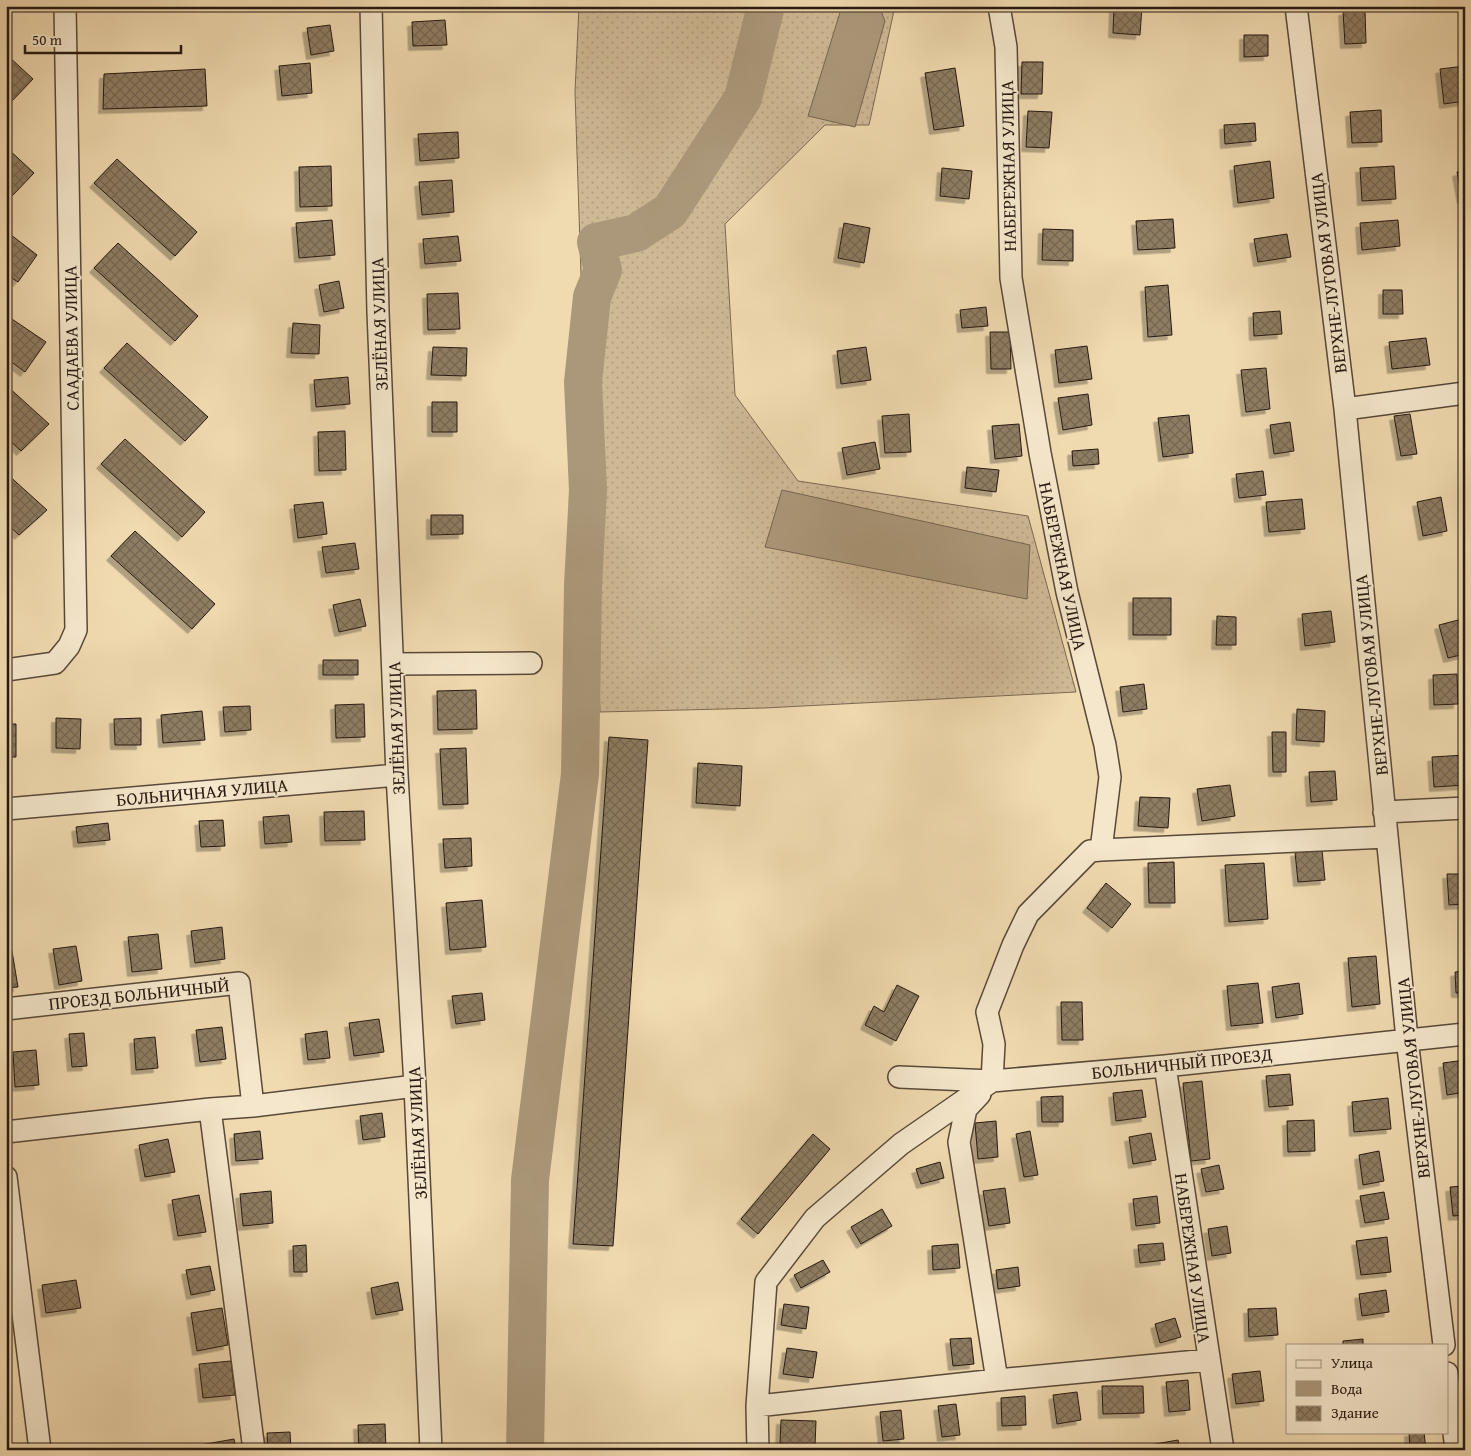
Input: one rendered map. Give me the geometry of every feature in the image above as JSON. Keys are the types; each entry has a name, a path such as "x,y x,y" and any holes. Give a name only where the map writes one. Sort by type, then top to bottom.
{"street":[{"name":"СААДАЕВА УЛИЦА","path":"6,670 55,664 68,646 76,630 64,6"},
{"name":"ЗЕЛЁНАЯ УЛИЦА","path":"371,6 378,312 397,775 415,1086 431,1450"},
{"name":"НАБЕРЕЖНАЯ УЛИЦА","path":"999,6 1006,48 1011,278 1040,453 1067,592 1105,745 1110,777 1101,850"},
{"name":"ВЕРХНЕ-ЛУГОВАЯ УЛИЦА","path":"1296,6 1345,409 1407,1039 1444,1344"},
{"path":"1345,409 1465,393"},
{"path":"393,664 531,663"},
{"name":"БОЛЬНИЧНАЯ УЛИЦА","path":"6,809 397,775"},
{"path":"1384,812 1465,808"},
{"path":"997,1380 959,1142 966,1109 992,1081 994,1044 987,1012 1028,914 1090,851 1387,837"},
{"name":"ПРОЕЗД БОЛЬНИЧНЫЙ","path":"6,1009 239,983 252,1106"},
{"name":"БОЛЬНИЧНЫЙ ПРОЕЗД","path":"900,1077 992,1081 1165,1066 1465,1034"},
{"name":"НАБЕРЕЖНАЯ УЛИЦА","path":"1165,1066 1223,1450"},
{"path":"758,1450 757,1406 766,1282 815,1218 901,1144 992,1081"},
{"path":"6,1132 252,1106 415,1086"},
{"path":"210,1109 254,1450"},
{"path":"6,1178 40,1450"},
{"path":"757,1406 997,1380 1208,1360"},
{"path":"1448,1382 1456,1450"}],"shaded area":[{"path":"579,6 895,6 869,125 825,125 725,224 735,395 798,481 1028,516 1076,692 764,708 600,712 593,498 583,336 575,92"}],"water":[{"path":"842,6 879,6 885,21 855,127 808,116"},
{"path":"782,490 1030,545 1027,599 765,547"}],"building":[{"path":"1114,6 1142,6 1140,35 1113,33"},
{"path":"1365,10 1366,43 1345,44 1343,11"},
{"path":"445,20 447,45 413,46 412,22"},
{"path":"330,25 334,51 311,55 307,28"},
{"path":"1244,35 1268,35 1268,56 1244,57"},
{"path":"6,54 33,79 10,103 6,99"},
{"path":"1022,62 1043,62 1042,94 1021,94"},
{"path":"310,63 312,93 282,96 279,66"},
{"path":"1465,66 1465,101 1444,104 1440,69"},
{"path":"955,68 964,126 934,130 925,73"},
{"path":"205,69 207,106 103,109 104,74"},
{"path":"1381,110 1382,142 1352,143 1350,112"},
{"path":"1028,111 1052,112 1049,148 1026,147"},
{"path":"1255,123 1256,141 1225,144 1224,125"},
{"path":"458,132 459,158 420,161 418,134"},
{"path":"6,147 34,173 11,197 6,193"},
{"path":"117,159 197,232 175,256 94,183"},
{"path":"1270,161 1274,198 1238,203 1234,166"},
{"path":"331,166 332,206 300,207 299,167"},
{"path":"1394,166 1396,199 1362,201 1360,168"},
{"path":"942,168 972,171 969,199 940,196"},
{"path":"1465,170 1465,198 1462,199 1457,172"},
{"path":"452,180 454,212 422,215 419,182"},
{"path":"1173,219 1175,248 1138,250 1136,221"},
{"path":"332,220 335,255 299,258 296,223"},
{"path":"1398,220 1400,246 1362,250 1360,223"},
{"path":"844,223 870,228 864,263 838,258"},
{"path":"1043,229 1073,230 1073,261 1042,260"},
{"path":"6,231 37,255 18,282 6,274"},
{"path":"1287,234 1291,257 1258,262 1254,239"},
{"path":"458,236 461,261 425,264 423,239"},
{"path":"118,243 198,316 175,341 94,268"},
{"path":"339,281 344,308 324,312 319,285"},
{"path":"1168,285 1172,335 1148,337 1145,287"},
{"path":"1383,290 1402,290 1403,314 1383,314"},
{"path":"458,293 460,329 428,330 427,294"},
{"path":"986,307 988,326 962,328 960,310"},
{"path":"1280,311 1282,334 1254,336 1253,313"},
{"path":"6,315 46,342 25,372 6,358"},
{"path":"293,323 320,325 319,354 291,353"},
{"path":"990,332 1010,332 1011,369 991,369"},
{"path":"1426,338 1430,365 1392,369 1389,342"},
{"path":"127,343 208,417 185,441 104,368"},
{"path":"1087,346 1092,379 1059,383 1055,350"},
{"path":"433,347 467,348 466,376 431,375"},
{"path":"866,347 871,380 841,384 837,351"},
{"path":"1266,368 1270,409 1246,412 1241,370"},
{"path":"348,377 350,404 316,407 314,380"},
{"path":"6,385 49,424 21,451 6,437"},
{"path":"1088,394 1092,425 1063,430 1058,398"},
{"path":"432,402 457,402 457,432 432,432"},
{"path":"909,414 911,452 885,453 882,416"},
{"path":"1410,414 1417,454 1401,456 1394,416"},
{"path":"1189,415 1193,453 1163,457 1158,418"},
{"path":"1290,422 1294,451 1274,454 1270,425"},
{"path":"1019,424 1022,456 995,459 992,426"},
{"path":"345,431 346,470 319,471 318,432"},
{"path":"125,439 205,512 182,537 101,464"},
{"path":"875,442 880,469 847,475 842,448"},
{"path":"1098,449 1099,464 1073,466 1072,451"},
{"path":"967,467 999,470 996,492 965,488"},
{"path":"1263,471 1266,495 1239,498 1236,474"},
{"path":"6,473 47,510 19,535 6,523"},
{"path":"1441,497 1447,531 1423,536 1417,502"},
{"path":"1302,499 1305,529 1269,532 1266,502"},
{"path":"323,502 327,534 298,538 294,505"},
{"path":"431,515 463,515 463,534 431,535"},
{"path":"135,531 215,604 192,629 111,556"},
{"path":"355,543 359,569 326,573 322,547"},
{"path":"1133,598 1171,598 1171,635 1133,635"},
{"path":"360,599 366,626 339,632 333,605"},
{"path":"1331,611 1335,642 1305,646 1302,614"},
{"path":"1217,616 1236,617 1236,645 1216,645"},
{"path":"1462,619 1465,630 1465,654 1448,658 1439,625"},
{"path":"323,660 358,660 358,675 323,675"},
{"path":"1457,674 1458,704 1434,705 1433,675"},
{"path":"1144,684 1147,709 1123,712 1120,687"},
{"path":"476,690 477,729 438,730 437,691"},
{"path":"364,704 365,737 336,738 335,705"},
{"path":"250,706 251,730 225,732 223,707"},
{"path":"1297,709 1325,711 1324,742 1296,740"},
{"path":"202,711 205,740 163,743 161,715"},
{"path":"56,718 81,719 80,749 56,748"},
{"path":"141,718 141,745 115,745 114,719"},
{"path":"6,724 16,724 16,757 6,757"},
{"path":"1272,732 1286,732 1286,772 1273,772"},
{"path":"609,737 648,740 613,1246 573,1244"},
{"path":"466,748 468,804 443,805 440,749"},
{"path":"1465,755 1465,785 1434,787 1432,757"},
{"path":"698,763 742,766 740,806 696,803"},
{"path":"1335,771 1337,800 1311,802 1309,772"},
{"path":"1230,785 1235,816 1202,821 1197,789"},
{"path":"1140,797 1170,798 1168,828 1138,826"},
{"path":"364,811 365,840 325,841 324,812"},
{"path":"289,815 292,842 265,844 263,817"},
{"path":"223,820 225,846 201,847 199,821"},
{"path":"108,823 110,840 78,843 76,827"},
{"path":"471,838 472,866 445,868 443,839"},
{"path":"1322,850 1325,880 1298,882 1295,852"},
{"path":"1174,862 1175,903 1149,903 1148,863"},
{"path":"1264,863 1268,919 1229,922 1225,865"},
{"path":"1447,874 1465,874 1465,904 1449,905"},
{"path":"1106,883 1131,904 1112,928 1087,908"},
{"path":"482,900 486,947 450,950 446,903"},
{"path":"222,927 225,959 195,963 191,931"},
{"path":"158,934 162,969 132,972 128,937"},
{"path":"76,946 82,981 59,985 53,949"},
{"path":"6,951 12,951 18,987 6,988"},
{"path":"1376,956 1380,1004 1352,1007 1348,958"},
{"path":"1465,971 1465,993 1456,993 1455,972"},
{"path":"1258,983 1263,1023 1231,1026 1227,986"},
{"path":"1299,983 1303,1014 1276,1018 1272,987"},
{"path":"897,985 919,996 896,1041 865,1025 874,1006 884,1012"},
{"path":"482,993 485,1020 456,1024 452,996"},
{"path":"1061,1002 1082,1002 1083,1040 1062,1040"},
{"path":"379,1019 384,1052 354,1056 349,1023"},
{"path":"222,1027 226,1059 200,1062 196,1030"},
{"path":"327,1031 330,1058 308,1060 305,1034"},
{"path":"84,1033 87,1066 72,1067 69,1034"},
{"path":"155,1037 158,1068 136,1070 134,1039"},
{"path":"36,1050 39,1085 15,1087 13,1052"},
{"path":"1465,1060 1465,1092 1447,1095 1443,1063"},
{"path":"1290,1074 1293,1105 1269,1107 1266,1076"},
{"path":"1202,1081 1210,1159 1191,1161 1183,1083"},
{"path":"1142,1090 1146,1117 1116,1121 1113,1093"},
{"path":"1063,1096 1063,1122 1042,1122 1041,1097"},
{"path":"1388,1098 1391,1129 1354,1132 1352,1102"},
{"path":"382,1113 385,1137 363,1140 360,1116"},
{"path":"1314,1120 1315,1151 1288,1152 1287,1121"},
{"path":"996,1121 998,1157 978,1159 975,1123"},
{"path":"260,1131 263,1159 236,1161 234,1134"},
{"path":"1030,1131 1038,1175 1024,1177 1016,1134"},
{"path":"1151,1133 1156,1160 1133,1164 1129,1137"},
{"path":"813,1134 830,1149 758,1234 741,1219"},
{"path":"168,1139 175,1172 145,1177 139,1145"},
{"path":"1379,1151 1384,1181 1363,1185 1359,1155"},
{"path":"940,1162 944,1178 921,1184 916,1169"},
{"path":"1219,1165 1224,1189 1206,1192 1201,1169"},
{"path":"1465,1186 1465,1215 1453,1216 1450,1187"},
{"path":"1005,1188 1010,1223 989,1226 983,1191"},
{"path":"271,1191 273,1223 243,1226 240,1194"},
{"path":"1384,1192 1389,1219 1365,1223 1360,1196"},
{"path":"199,1195 206,1232 178,1236 172,1200"},
{"path":"1157,1196 1160,1223 1136,1226 1133,1199"},
{"path":"882,1209 892,1226 861,1244 851,1227"},
{"path":"1227,1226 1231,1253 1212,1256 1208,1229"},
{"path":"1387,1237 1391,1272 1361,1275 1356,1241"},
{"path":"1163,1243 1165,1260 1140,1263 1138,1245"},
{"path":"958,1244 960,1268 933,1270 932,1246"},
{"path":"306,1245 307,1272 294,1272 293,1246"},
{"path":"823,1260 830,1272 801,1288 794,1275"},
{"path":"210,1266 215,1290 191,1295 186,1270"},
{"path":"1018,1267 1020,1286 998,1289 996,1270"},
{"path":"76,1280 81,1308 46,1313 42,1285"},
{"path":"398,1282 403,1310 376,1315 371,1288"},
{"path":"1386,1290 1389,1312 1362,1316 1359,1294"},
{"path":"784,1304 809,1307 806,1329 781,1325"},
{"path":"222,1308 228,1345 197,1351 191,1313"},
{"path":"1276,1308 1278,1335 1249,1337 1248,1309"},
{"path":"1175,1318 1181,1337 1160,1343 1155,1324"},
{"path":"971,1338 974,1364 953,1366 950,1339"},
{"path":"1363,1339 1363,1344 1343,1344 1343,1341"},
{"path":"787,1348 817,1352 813,1378 783,1374"},
{"path":"231,1361 235,1395 203,1398 199,1364"},
{"path":"1260,1371 1264,1401 1236,1404 1232,1374"},
{"path":"1188,1380 1190,1410 1169,1412 1166,1382"},
{"path":"1102,1386 1143,1386 1144,1413 1103,1414"},
{"path":"1077,1392 1081,1420 1057,1424 1053,1395"},
{"path":"1025,1396 1026,1425 1002,1426 1001,1398"},
{"path":"956,1404 960,1435 942,1437 938,1406"},
{"path":"901,1410 904,1439 883,1441 880,1412"},
{"path":"781,1420 816,1421 815,1446 780,1444"},
{"path":"385,1424 386,1450 359,1450 358,1425"},
{"path":"290,1432 291,1450 268,1450 267,1433"},
{"path":"1409,1434 1424,1434 1426,1450 1410,1450"},
{"path":"234,1439 236,1450 201,1450 200,1445"},
{"path":"1178,1440 1180,1450 1150,1450 1149,1445"}],"waterway":[{"path":"525,1450 530,1180 580,774 583,586 588,490 583,382 592,297 603,270 596,242 636,233 670,211 743,98 766,6"}]}
